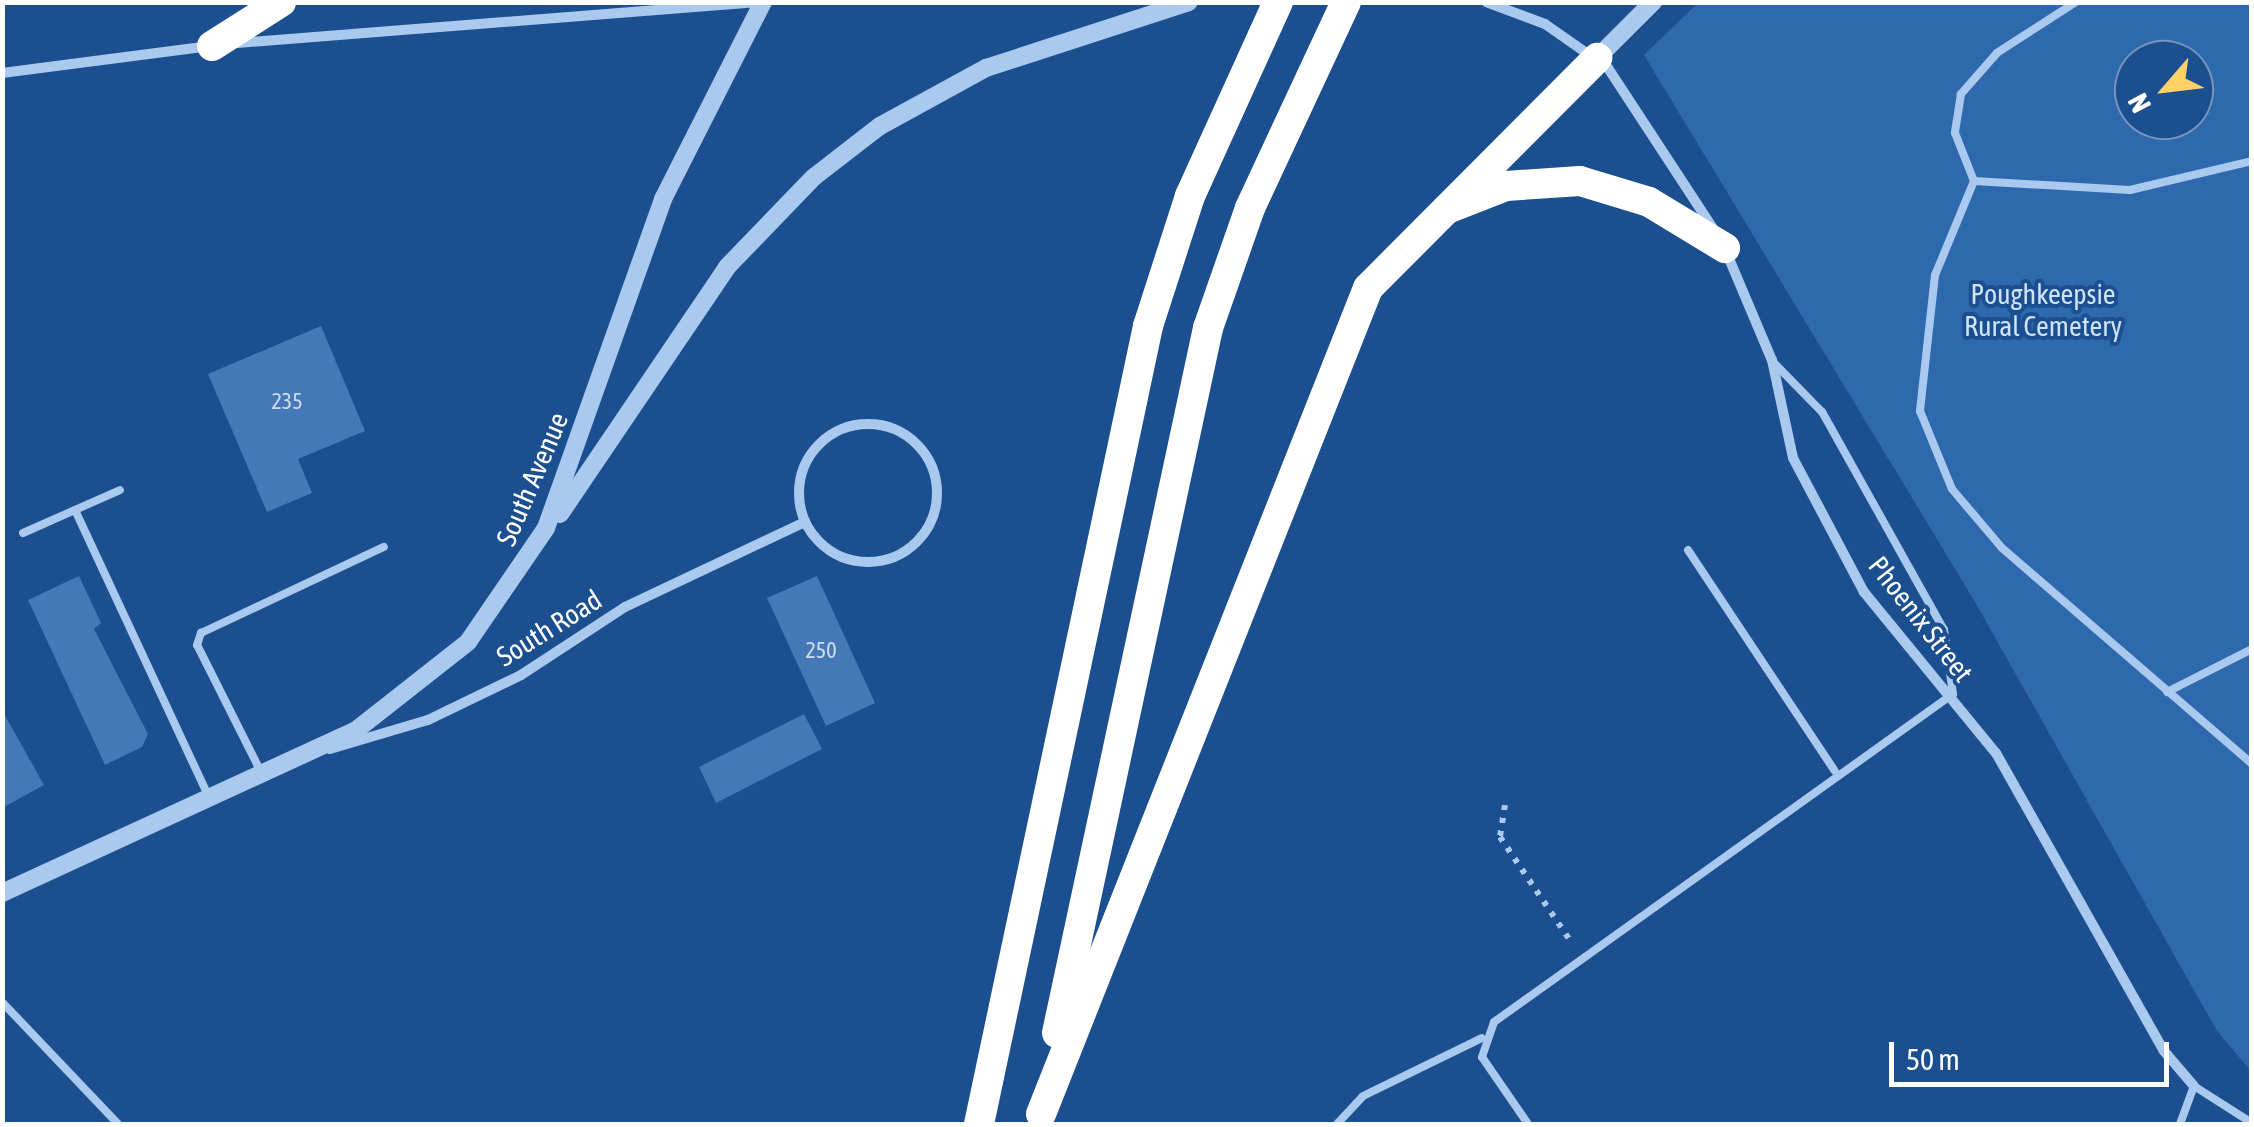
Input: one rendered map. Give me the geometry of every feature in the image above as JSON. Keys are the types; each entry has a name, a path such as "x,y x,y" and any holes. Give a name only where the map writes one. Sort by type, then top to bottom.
{"highway":[{"path":"212,46 281,2"},
{"path":"979,1124 1131,393 1167,262 1225,116 1278,2"},
{"path":"1039,1119 1189,398 1226,269 1290,116 1346,2"},
{"path":"1039,1119 1355,313 1419,226 1597,58"},
{"path":"1419,226 1506,186 1580,181 1649,202 1725,248"}],"street":[{"path":"2,73 212,46 760,2"},
{"name":"South Avenue","path":"2,893 310,752 436,674 522,572 568,477 663,200 760,2"},
{"path":"522,572 715,282 814,177 880,126 986,68 1189,2"},
{"path":"1486,2 1597,58 1653,2"},
{"name":"Phoenix Street","path":"1597,58 1631,96 1725,248 1772,360 1792,458 1864,592 1953,694 2194,1086"},
{"path":"889,427 931,465 934,515 896,557 838,556 804,522 802,470 835,432 889,427"},
{"name":"South Road","path":"310,752 428,720 520,675 625,607 804,522"}],"lane":[{"path":"2076,2 1997,52 1960,94 1955,134 1974,181 1935,275 1920,412 1952,489 2002,548 2252,764"},
{"path":"1974,181 2130,190 2252,161"},
{"path":"1337,1124 1363,1096 1482,1038 1582,958 1835,771 1953,694 1944,630 1822,412 1772,360"},
{"path":"23,533 120,490"},
{"path":"75,510 210,799"},
{"path":"262,774 197,645 201,633 384,547"},
{"path":"1688,550 1835,771"},
{"path":"2167,692 2252,649"},
{"path":"2,1002 118,1124"},
{"path":"1482,1038 1482,1057 1528,1124"},
{"path":"2180,1124 2194,1086 2252,1123"}],"path":[{"path":"1505,805 1500,836 1582,958"}],"green space":[{"name":"Poughkeepsie Rural Cemetery","path":"1698,3 2251,3 2251,1071 2217,1031 1975,602 1644,55"}],"building":[{"path":"321,326 365,431 298,459 312,493 267,512 208,374"},
{"path":"79,576 101,623 94,629 148,734 142,747 105,765 28,600"},
{"path":"817,576 875,703 826,726 767,598"},
{"path":"2,710 44,785 2,808"},
{"path":"804,714 822,749 716,803 699,767"}]}
